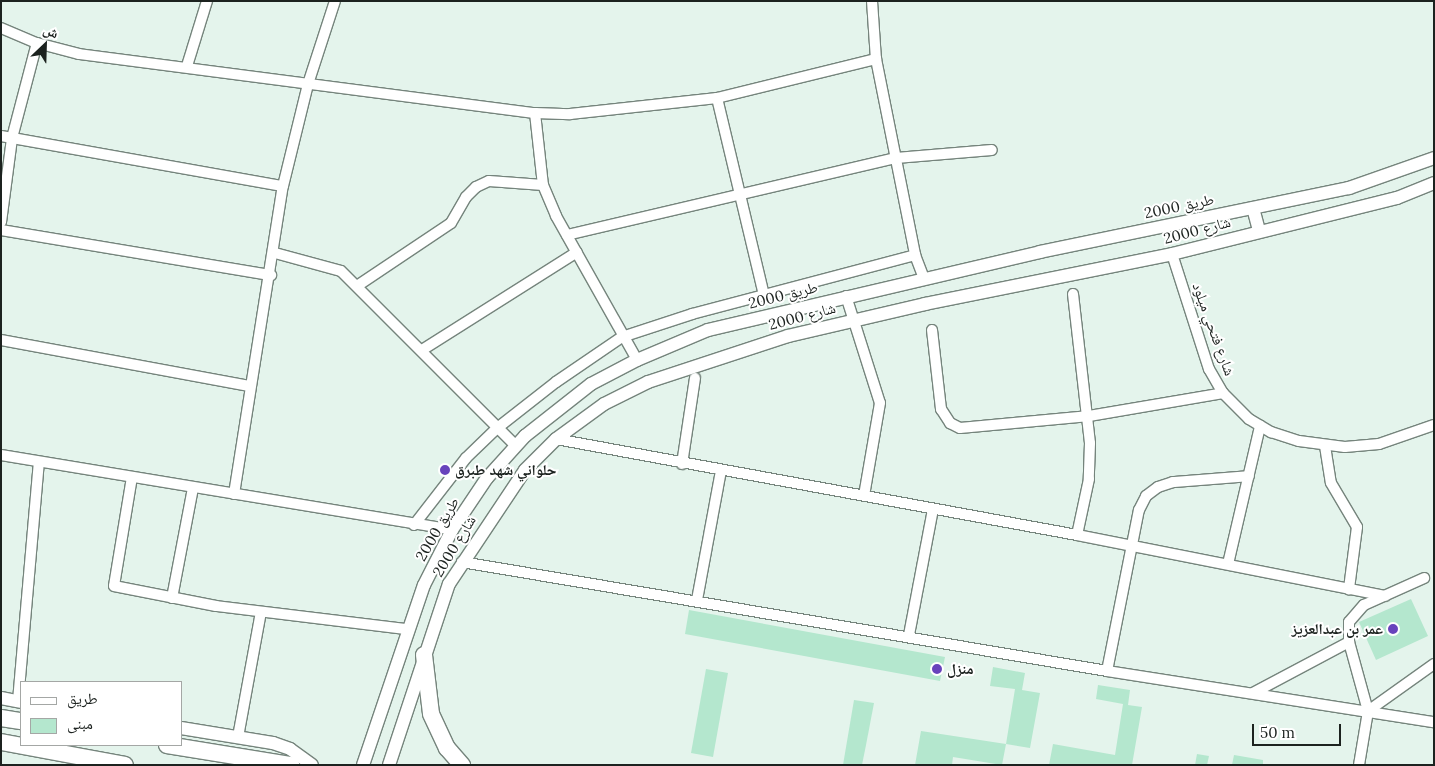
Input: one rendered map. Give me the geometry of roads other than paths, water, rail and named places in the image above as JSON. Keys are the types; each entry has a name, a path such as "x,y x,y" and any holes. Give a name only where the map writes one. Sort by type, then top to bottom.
{"highway":[{"path":"424,655 431,714 447,748 462,765"},
{"path":"1,718 20,721"},
{"path":"1,742 20,745"},
{"path":"29,746 125,765"},
{"path":"173,746 291,765"}],"street":[{"path":"187,66 207,1"},
{"path":"234,494 250,386 275,253 283,186 308,84 335,1"},
{"path":"872,1 876,60 915,255 924,278"},
{"path":"1,28 37,43 78,54 187,66 308,84 535,113 570,114 717,98 876,60"},
{"path":"1,222 7,137 37,43"},
{"path":"717,98 764,295"},
{"path":"535,113 543,185 567,235 622,337 638,360"},
{"path":"7,137 283,186"},
{"path":"567,235 896,158 992,150"},
{"name":"طريق 2000","path":"363,765 407,629 424,585 452,530 487,478 516,446 563,404 638,360 708,330 924,278 1349,188 1434,158"},
{"path":"357,286 451,223 466,197 476,187 489,181 543,185"},
{"name":"شارع 2000","path":"389,765 449,584 462,562 525,470 556,439 604,404 648,382 788,336 851,320 1172,254 1397,198 1434,184"},
{"path":"1252,208 1259,231"},
{"path":"1,230 271,275"},
{"path":"422,350 577,252"},
{"path":"275,253 329,266 340,271 422,350 496,429 516,446"},
{"name":"شارع فتحي ميلود","path":"1172,254 1209,369 1223,393 1239,412 1260,426 1284,436 1325,446 1379,444 1434,425"},
{"path":"414,525 466,458 496,429 556,382 622,337 692,314 915,255"},
{"path":"1073,294 1088,416 1089,479 1077,535"},
{"path":"846,296 851,320 880,403 864,496"},
{"path":"932,330 941,409 955,426 971,429 1088,416 1223,393"},
{"path":"1,340 250,386"},
{"path":"682,464 695,378"},
{"path":"1228,564 1250,476 1260,426"},
{"path":"556,439 682,464 1077,535 1385,596"},
{"path":"1325,446 1331,483 1357,528 1349,589"},
{"path":"1,455 452,530"},
{"path":"22,681 39,462"},
{"path":"698,600 721,470"},
{"path":"1107,671 1142,502 1158,486 1173,482 1250,476"},
{"path":"132,477 114,586 172,598 261,612 407,629"},
{"path":"172,598 193,488"},
{"path":"909,636 933,509"},
{"path":"462,562 698,600 1107,671 1434,722"},
{"path":"1359,765 1368,711 1348,642 1348,628 1355,612 1424,578"},
{"path":"238,737 261,612"},
{"path":"1253,693 1348,642"},
{"path":"1368,711 1434,664"},
{"path":"1,698 20,702"},
{"path":"182,728 238,737 290,749 312,765"},
{"path":"1,749 29,746"}],"place":[{"name":"حلواني شهد طبرق","path":"445,470"},
{"name":"عمر بن عبدالعزيز","path":"1393,629"},
{"name":"منزل","path":"937,669"}]}
